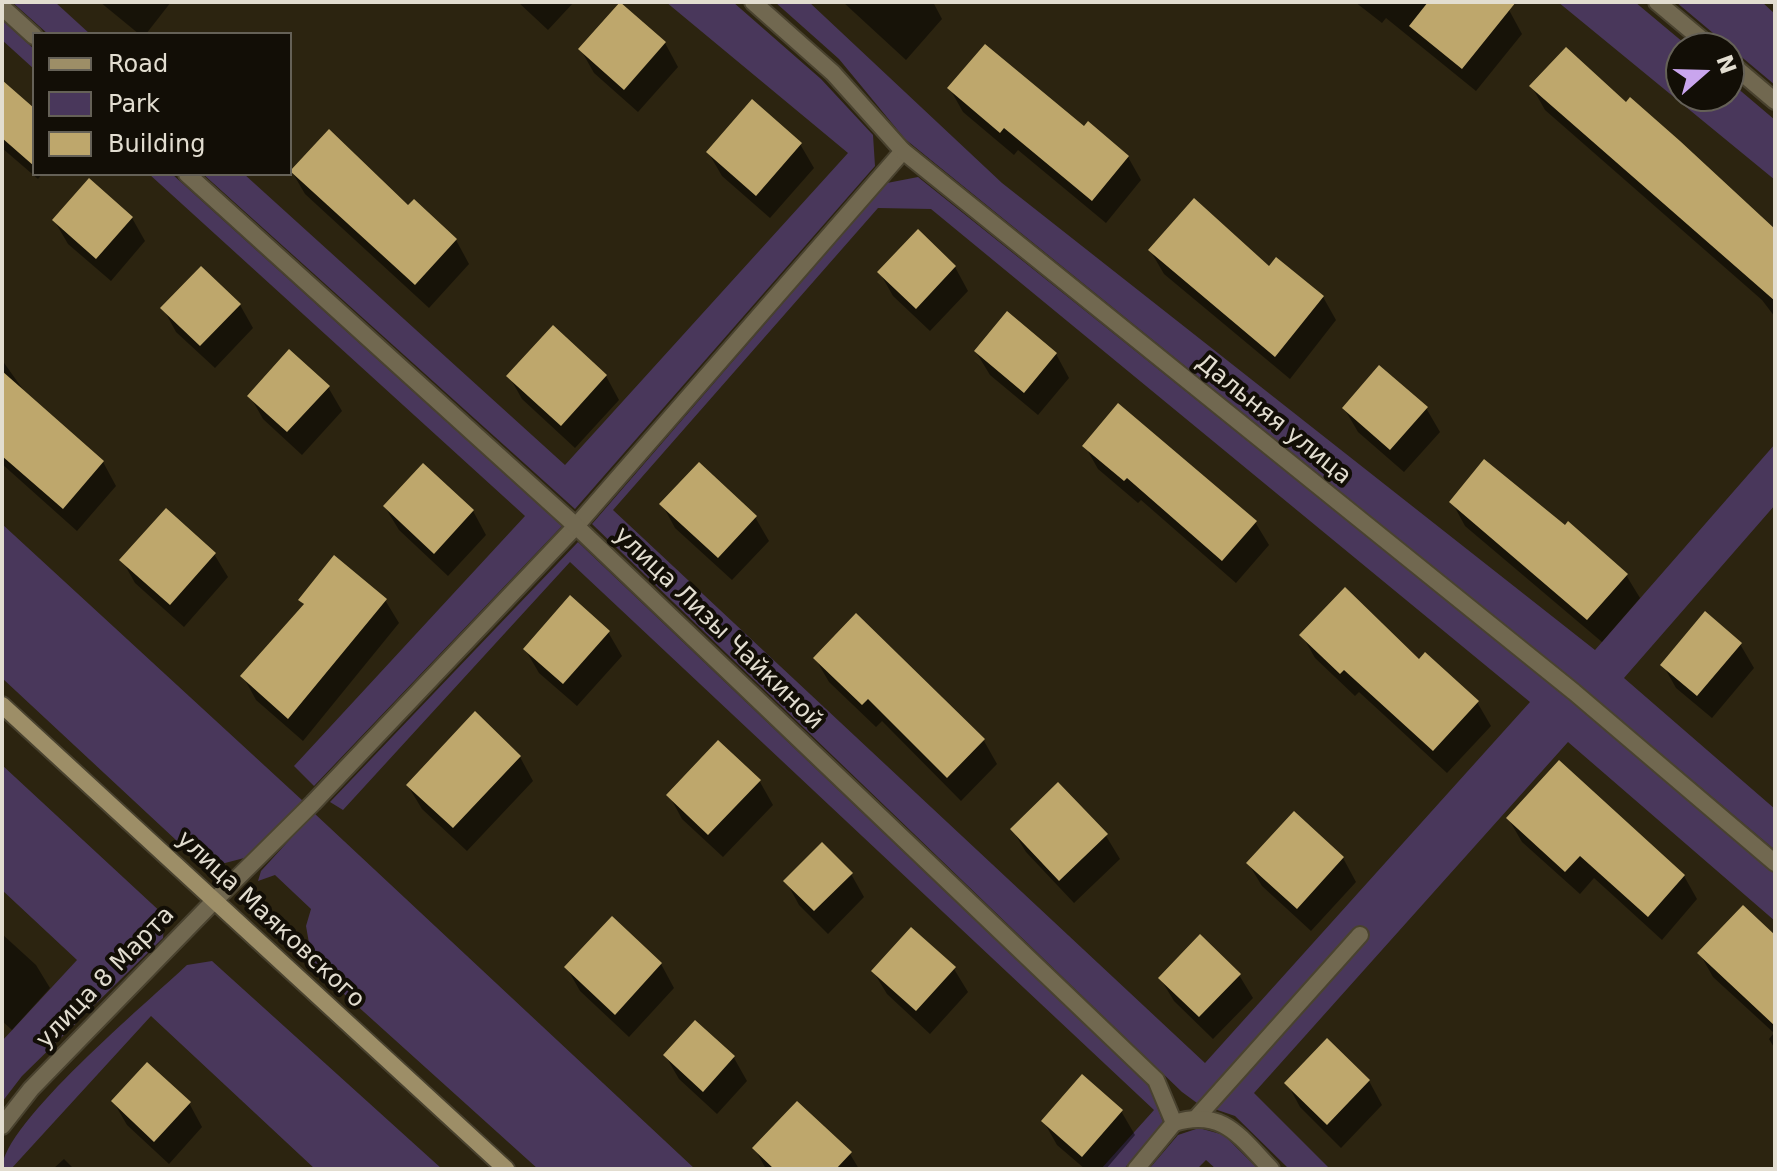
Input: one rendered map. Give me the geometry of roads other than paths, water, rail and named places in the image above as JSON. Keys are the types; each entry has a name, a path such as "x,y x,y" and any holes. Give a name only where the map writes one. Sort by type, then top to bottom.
{"main road":[{"name":"улица Маяковского","path":"2,705 506,1169"}],"street":[{"name":"Дальняя улица","path":"753,2 833,73 903,151 1574,692 1775,863"},
{"path":"1657,2 1693,32"},
{"path":"2,7 32,34"},
{"path":"1745,76 1775,101"},
{"name":"улица 8 Марта","path":"2,1126 31,1089 576,526 903,151"},
{"name":"улица Лизы Чайкиной","path":"189,176 576,526 1156,1080 1174,1123"},
{"path":"1136,1169 1174,1123 1198,1116 1360,935"},
{"path":"1198,1116 1228,1126 1271,1169"}]}
